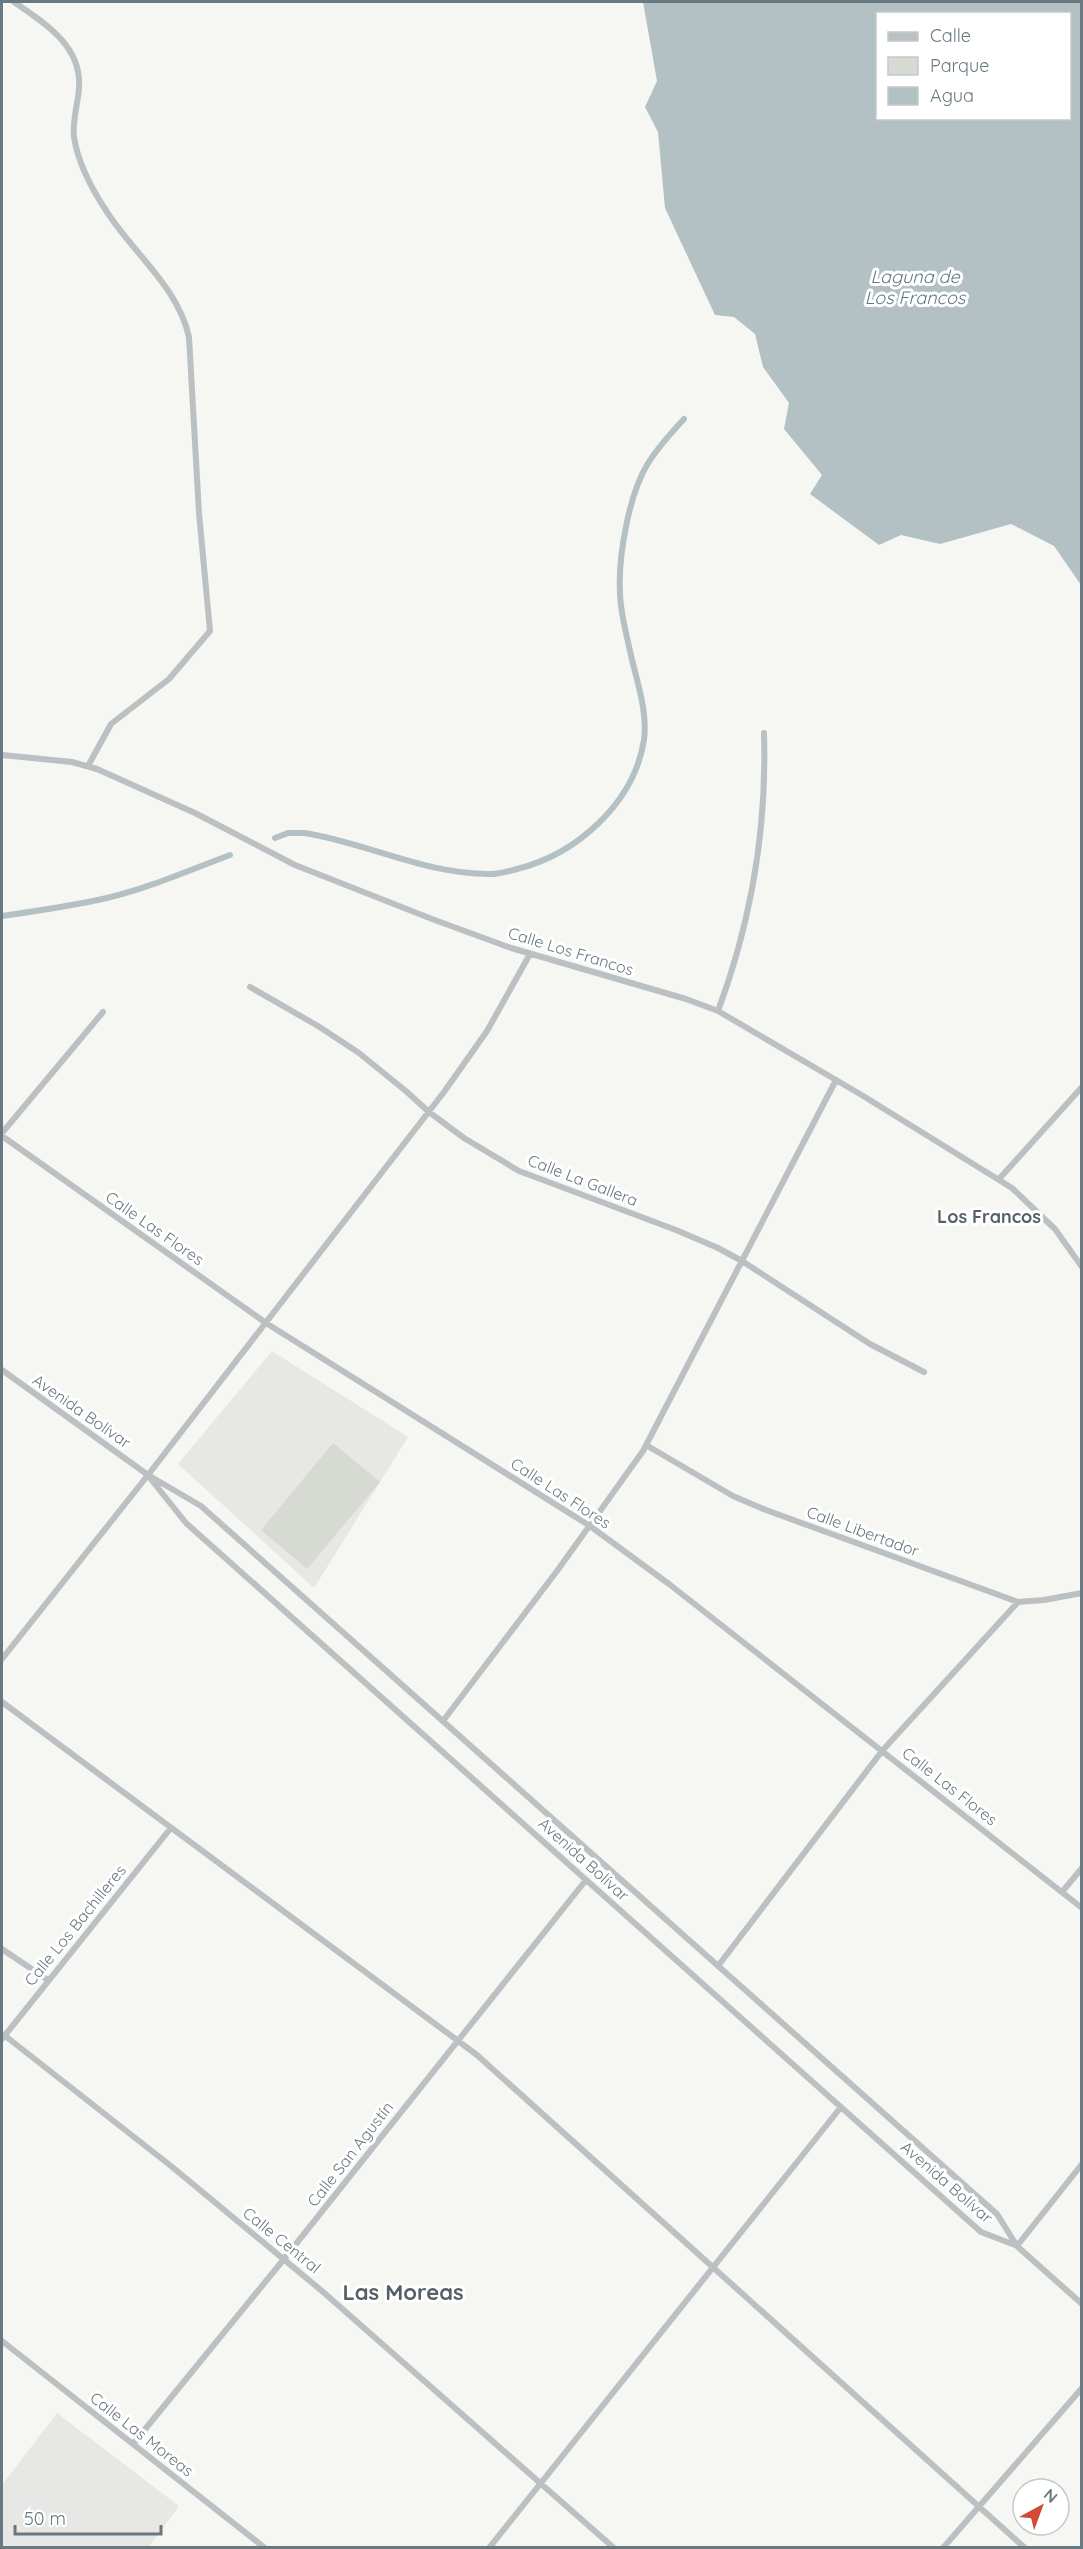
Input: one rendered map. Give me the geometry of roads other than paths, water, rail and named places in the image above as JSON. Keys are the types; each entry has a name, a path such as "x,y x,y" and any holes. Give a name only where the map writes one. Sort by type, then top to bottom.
{"street":[{"path":"14,2 57,34 74,57 79,76 74,137 83,167 107,213 182,310 189,337 199,513 210,631 169,679 111,724 88,766"},
{"path":"718,1011 735,966 749,906 763,815 764,733"},
{"name":"Calle Los Francos","path":"2,755 88,766 186,808 295,865 432,920 530,954 686,999 718,1011 999,1179 1032,1205 1055,1229 1082,1267"},
{"path":"2,1659 148,1475 429,1112 487,1031 530,954"},
{"name":"Calle La Gallera","path":"250,987 318,1026 359,1053 429,1112 464,1138 519,1170 676,1230 742,1261 870,1344 924,1372"},
{"path":"2,1135 103,1012"},
{"path":"443,1721 590,1526 646,1445 836,1080"},
{"path":"999,1179 1082,1087"},
{"name":"Calle Las Flores","path":"2,1135 266,1323 590,1526 669,1584 1082,1908"},
{"name":"Avenida Bolívar","path":"2,1370 148,1475 201,1506 997,2214 1017,2246 1082,2304"},
{"name":"Calle Libertador","path":"646,1445 733,1496 766,1510 1018,1602 1082,1593"},
{"name":"Avenida Bolívar","path":"148,1475 186,1523 981,2232 1017,2246"},
{"path":"718,1966 882,1751 1018,1602"},
{"path":"2,1702 170,1829 458,2040 525,2097 1025,2547"},
{"name":"Calle Los Bachilleres","path":"3,2037 170,1829"},
{"path":"1062,1892 1082,1868"},
{"name":"Calle San Agustín","path":"133,2444 284,2259 586,1880"},
{"path":"2,1949 48,1980"},
{"name":"Calle Central","path":"3,2037 171,2166 284,2259 614,2547"},
{"path":"489,2547 841,2107"},
{"path":"1017,2246 1082,2164"},
{"name":"Calle Las Moreas","path":"2,2341 265,2547"},
{"path":"943,2547 1082,2388"}],"water":[{"name":"Laguna de Los Francos","path":"643,2 1081,2 1081,585 1054,546 1011,524 940,544 901,535 879,545 810,494 822,475 784,429 789,403 763,367 755,334 734,317 715,315 665,208 658,132 645,107 657,81"}],"waterway":[{"path":"275,838 288,833 305,833 420,864 467,873 494,874 539,862 581,838 599,822 615,805 628,785 638,763 644,740 643,706 620,599 621,562 626,527 635,493 647,465 684,419"},
{"path":"2,916 68,906 123,894 230,855"}],"district":[{"name":"Los Francos","path":"989,1216"},
{"name":"Las Moreas","path":"403,2292"}]}
